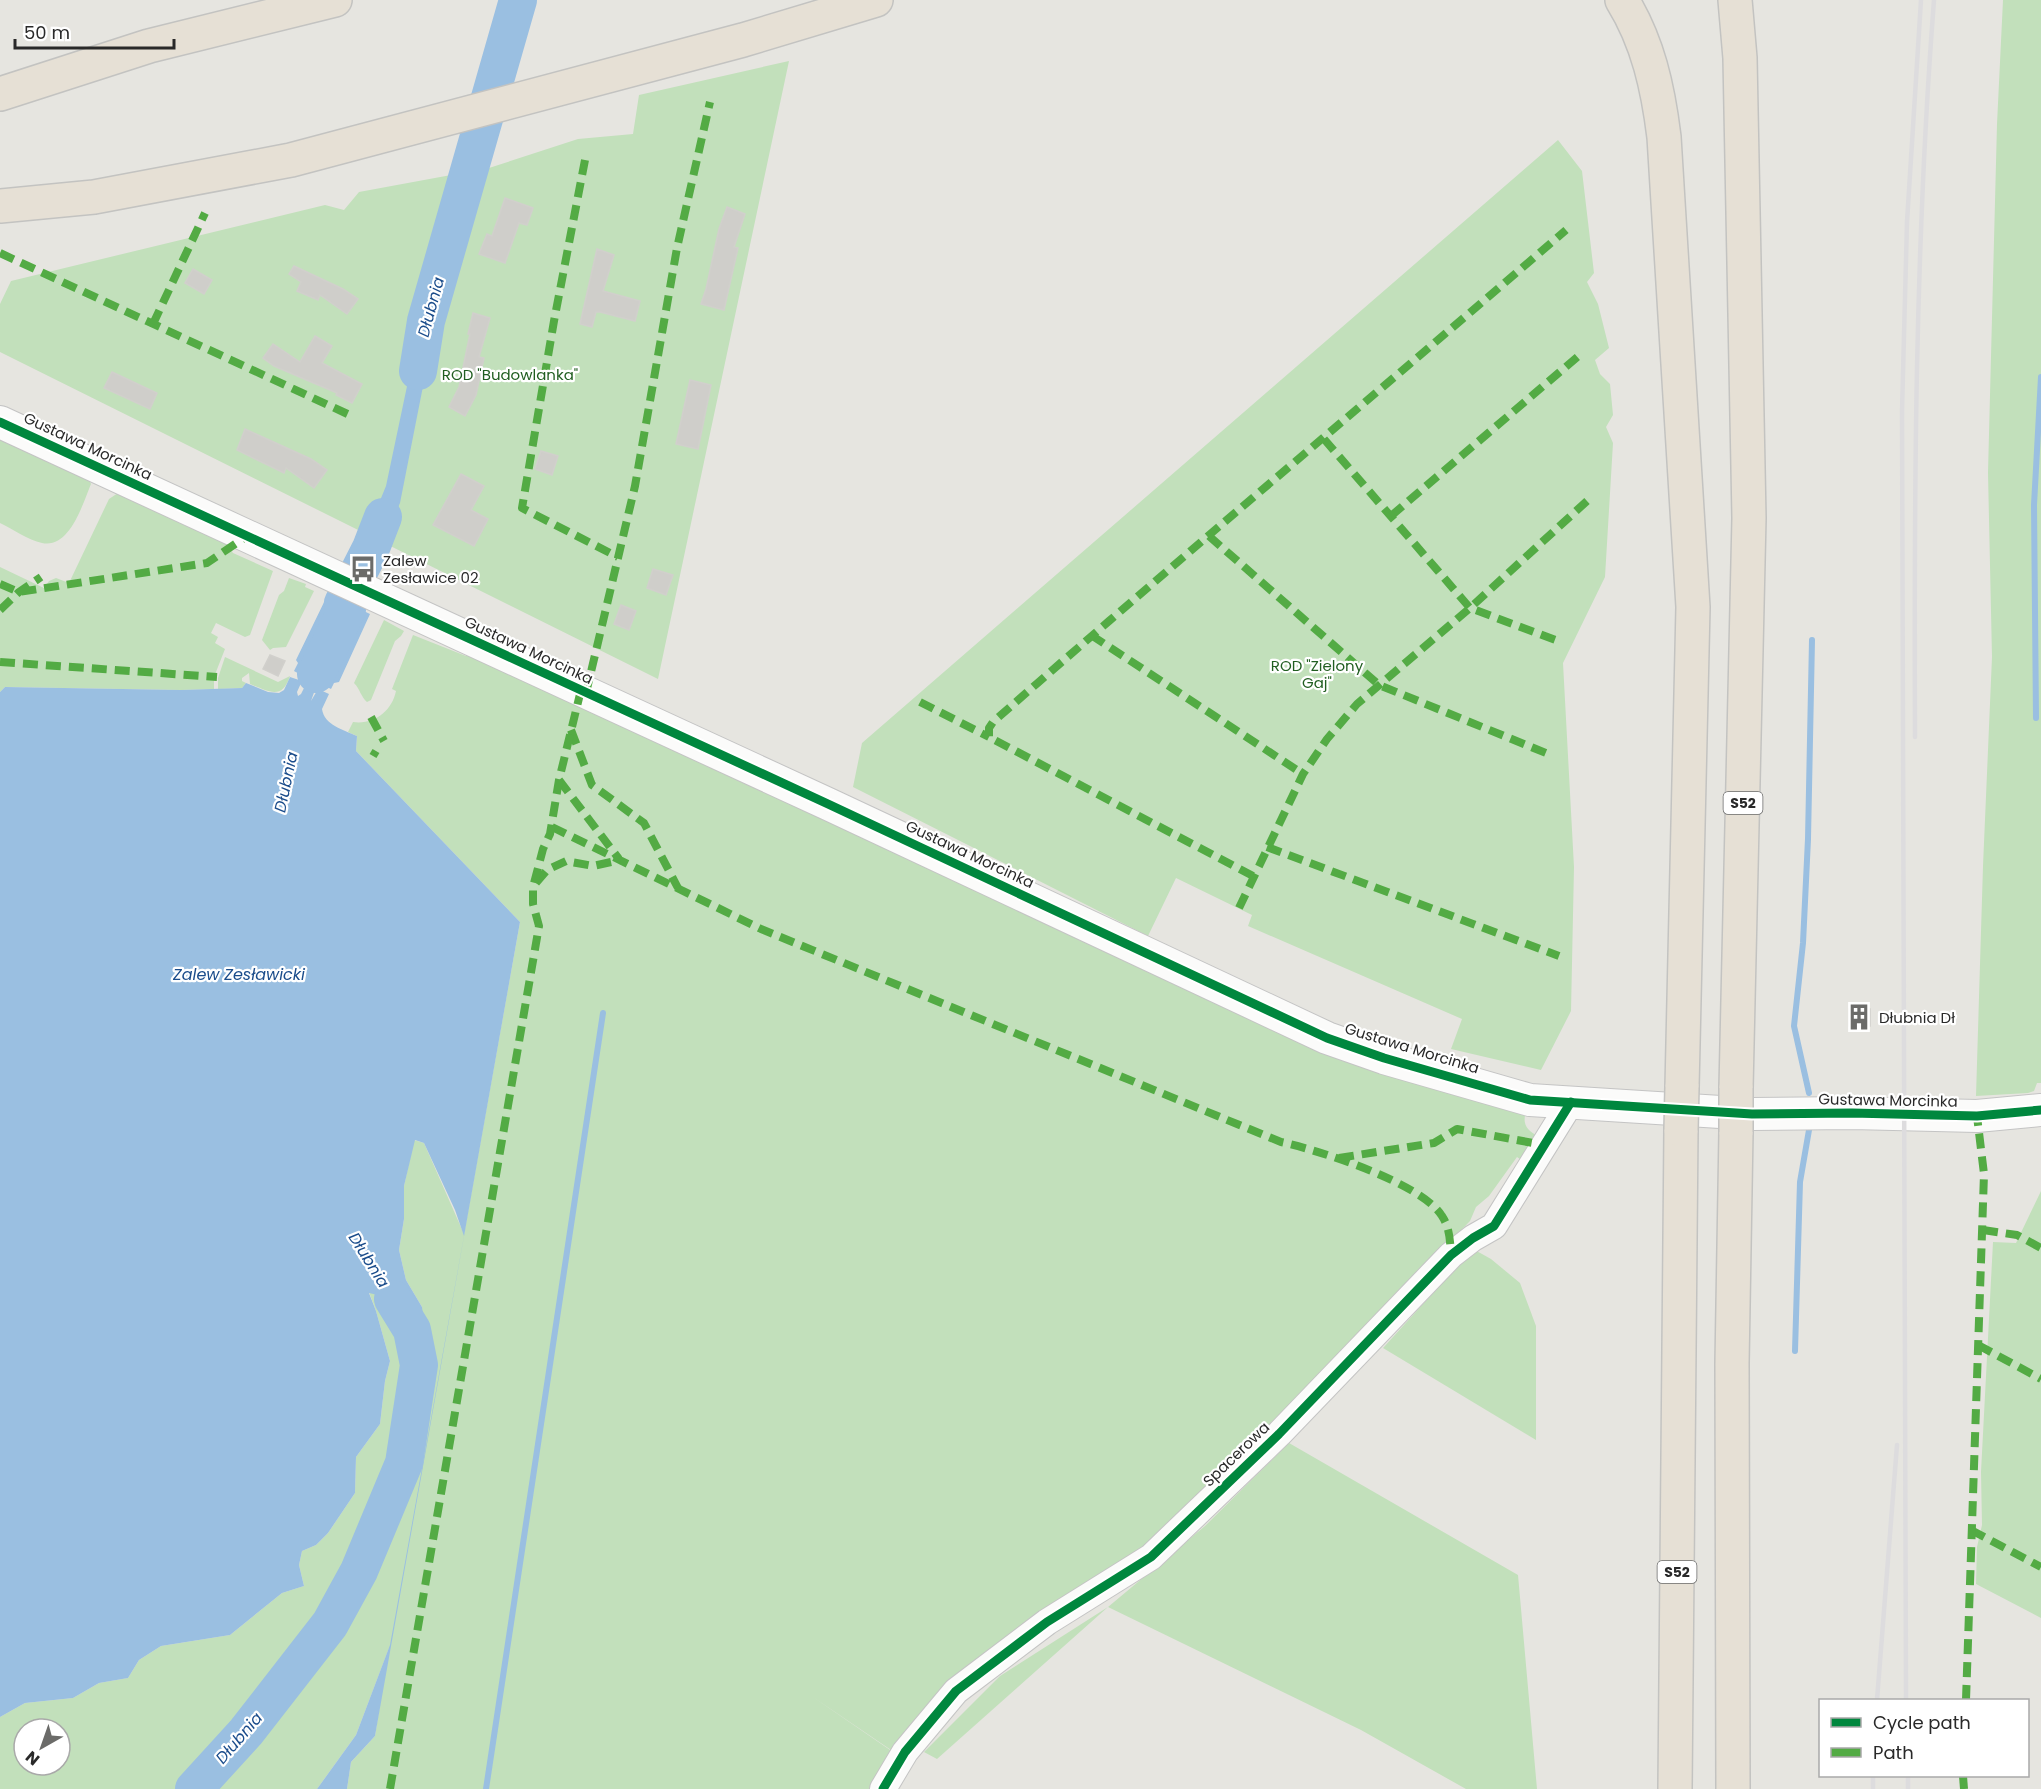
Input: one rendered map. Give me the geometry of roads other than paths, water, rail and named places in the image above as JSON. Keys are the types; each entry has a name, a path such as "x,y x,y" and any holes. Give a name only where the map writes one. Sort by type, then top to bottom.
{"highway":[{"path":"0,94 150,46 335,0"},
{"path":"0,206 94,198 291,160 732,43 876,0"},
{"name":"S52","path":"1622,0 1642,40 1655,82 1663,126 1693,607 1681,1130 1675,1789"},
{"name":"S52","path":"1733,1789 1732,1364 1749,518 1740,58 1736,0"}],"street":[{"name":"Gustawa Morcinka","path":"0,422 839,809 1327,1038 1384,1058 1530,1100 1752,1114 1977,1116 2041,1110"},
{"name":"Spacerowa","path":"883,1789 905,1752 956,1691 1047,1622 1151,1557 1279,1434 1451,1255 1494,1226 1571,1102"}],"water":[{"path":"426,321 427,366 400,503 392,521 379,569 354,558 368,539 368,530 386,486 414,353"},
{"path":"328,594 370,614 339,682 334,683 331,689 321,684 324,677 312,672 312,669 343,606 340,605 303,676 294,671 298,663 296,660"},
{"name":"Zalew Zesławicki","path":"290,677 302,681 297,692 298,696 308,680 317,684 311,701 318,689 329,694 322,709 326,719 335,726 357,736 356,751 520,922 375,1736 351,1762 347,1789 317,1789 356,1735 390,1645 464,1236 455,1210 424,1143 415,1140 404,1186 404,1219 399,1250 406,1280 422,1307 427,1350 409,1342 382,1296 369,1293 390,1361 385,1381 380,1424 356,1457 355,1493 328,1533 316,1545 302,1551 299,1565 304,1586 282,1593 230,1635 161,1646 139,1660 128,1678 99,1683 73,1698 25,1703 0,1717 0,692 5,687 181,690 242,688 246,683 268,692 279,693 284,690"}],"waterway":[{"name":"Dłubnia","path":"418,371 426,321 518,0"},
{"path":"2036,718 2034,505 2041,377"},
{"name":"Dłubnia","path":"316,674 347,609 343,603 371,548 383,517"},
{"path":"1809,1093 1794,1026 1803,943 1808,839 1812,640"},
{"path":"486,1789 603,1013"},
{"path":"1795,1351 1800,1182 1809,1130"},
{"name":"Dłubnia","path":"194,1789 246,1732 330,1624 359,1571 404,1463 419,1365 412,1330 393,1299"}],"railway":[{"path":"1906,1699 1902,411 1907,222 1921,0"},
{"path":"1915,737 1919,276 1934,0"},
{"path":"1877,1699 1897,1445"},
{"path":"1873,1777 1873,1789"},
{"path":"1908,1777 1908,1789"}],"place":[{"name":"Zalew Zesławice 02","path":"363,569"},
{"name":"Dłubnia Dł","path":"1859,1017"}],"park label":[{"name":"ROD \"Budowlanka\"","path":"510,374"},
{"name":"ROD \"Zielony Gaj\"","path":"1317,674"}]}
